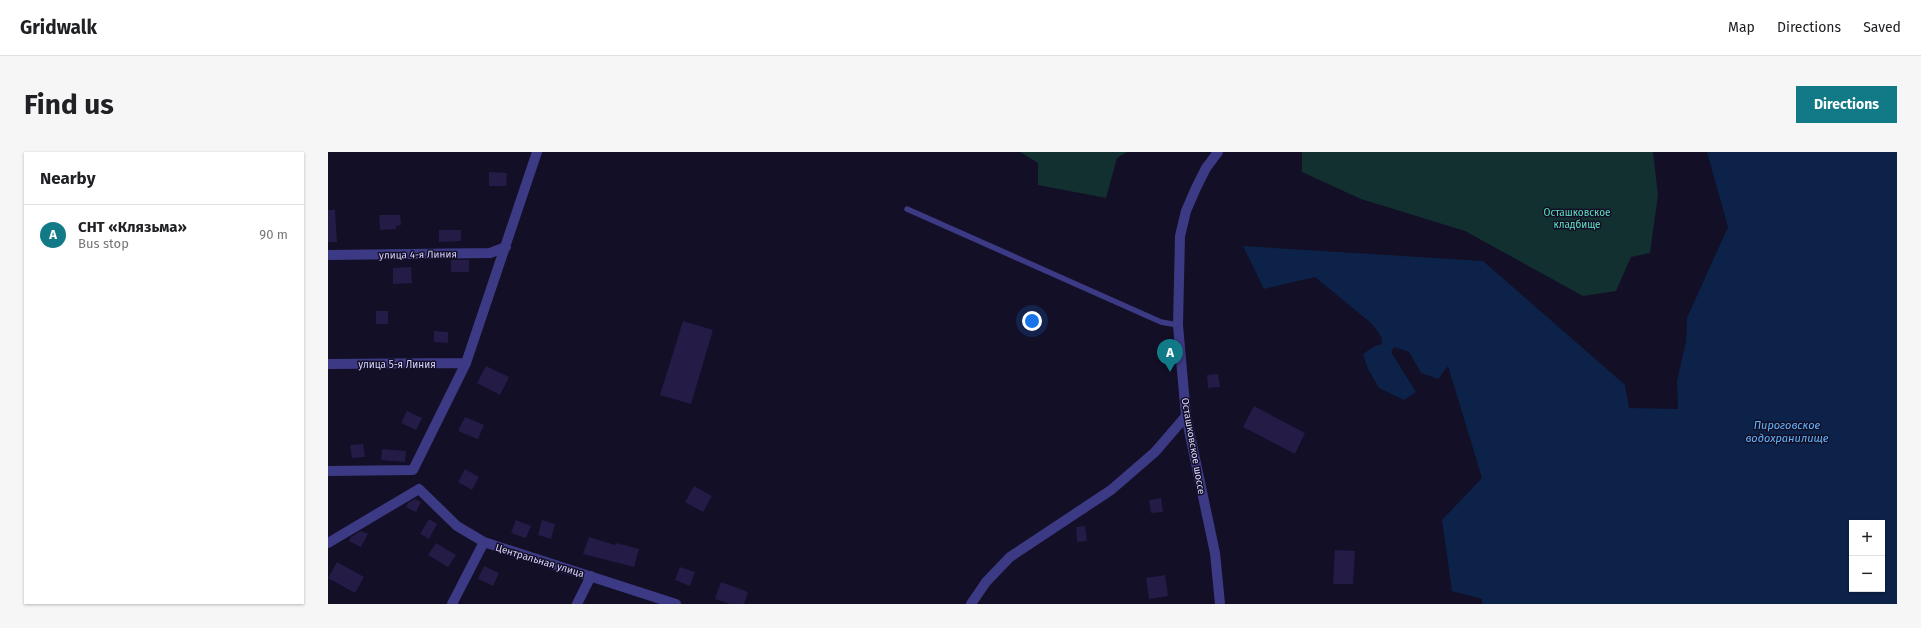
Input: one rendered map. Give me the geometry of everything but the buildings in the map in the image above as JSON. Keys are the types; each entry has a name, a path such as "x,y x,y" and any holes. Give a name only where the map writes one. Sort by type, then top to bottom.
{"street":[{"path":"328,471 413,470 466,364 537,152"},
{"name":"Осташковское шоссе","path":"1218,152 1206,168 1196,188 1186,211 1180,236 1178,324 1186,416 1215,553 1220,604"},
{"name":"улица 4-я Линия","path":"328,255 490,253 506,247"},
{"name":"улица 5-я Линия","path":"328,364 466,364"},
{"path":"971,604 986,582 1010,558 1111,490 1155,452 1186,416"},
{"name":"Центральная улица","path":"328,543 419,489 457,526 484,542 676,604"},
{"path":"452,604 484,542"},
{"path":"577,604 591,576"}],"lane":[{"path":"907,209 1161,322 1178,324"}],"green space":[{"path":"1020,152 1127,152 1117,158 1106,198 1038,185 1038,163"},
{"name":"Осташковское кладбище","path":"1302,152 1653,152 1658,195 1650,253 1631,257 1616,291 1583,296 1465,231 1361,199 1302,172"}],"water":[{"name":"Пироговское водохранилище","path":"1707,152 1897,152 1897,604 1482,604 1482,599 1452,591 1442,520 1482,478 1448,366 1438,379 1421,373 1409,352 1394,347 1391,352 1416,392 1404,400 1379,388 1368,369 1363,354 1373,347 1382,344 1381,336 1371,323 1315,277 1264,289 1243,246 1483,261 1625,385 1629,408 1678,409 1677,381 1686,341 1687,318 1728,227"}],"place":[{"name":"СНТ «Клязьма»","path":"1170,372"}]}
